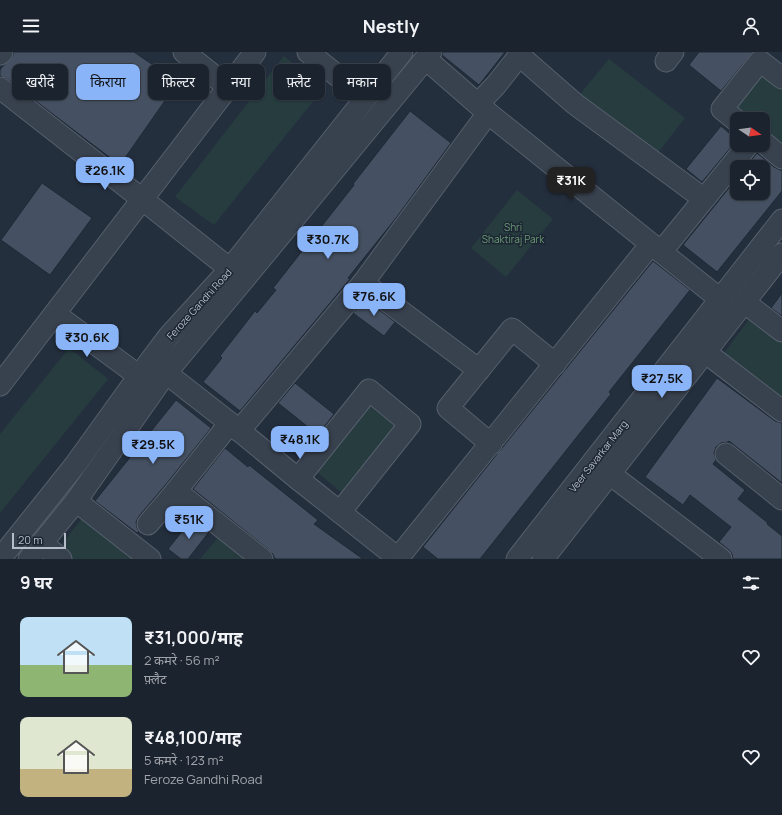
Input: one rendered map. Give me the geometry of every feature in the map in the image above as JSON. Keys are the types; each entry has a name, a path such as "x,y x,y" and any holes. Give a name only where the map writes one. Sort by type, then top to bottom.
{"street":[{"path":"184,52 217,78"},
{"path":"246,64 255,52"},
{"path":"308,52 333,72"},
{"name":"Feroze Gandhi Road","path":"391,66 402,52"},
{"path":"148,524 363,283 483,108 496,84 520,54 575,104 700,196"},
{"path":"428,55 483,108 720,299"},
{"name":"Feroze Gandhi Road","path":"36,551 76,501 166,373 428,55"},
{"path":"730,115 722,109 760,61 782,78"},
{"path":"0,88 230,269"},
{"path":"0,385 218,100"},
{"name":"Feroze Gandhi Road","path":"0,559 75,465 169,336 230,269 363,100"},
{"path":"770,148 782,158"},
{"path":"166,373 399,559 555,364 742,152"},
{"name":"Veer Savarkar Marg","path":"517,559 782,220"},
{"name":"Veer Savarkar Marg","path":"543,559 782,254"},
{"path":"363,283 480,370"},
{"path":"744,302 782,331"},
{"path":"55,314 139,376"},
{"path":"491,444 448,408 512,329 555,364"},
{"path":"706,352 782,411"},
{"path":"298,479 369,390 410,424 340,512"},
{"path":"726,454 782,499"},
{"path":"610,474 721,559"},
{"path":"176,491 262,559"},
{"path":"76,501 150,559"},
{"path":"36,551 61,559"}],"green space":[{"path":"284,56 293,64 278,64"},
{"path":"609,59 685,118 656,155 576,99"},
{"path":"273,70 273,100 314,100 214,225 175,197 250,100 265,100 265,81"},
{"path":"762,75 782,88 782,149 770,140 770,112 737,112 735,110 736,98"},
{"name":"Shri Shaktiraj Park","path":"517,190 553,219 506,277 471,248"},
{"path":"751,317 782,340 782,409 718,361"},
{"path":"69,348 108,379 0,513 0,434"},
{"path":"370,406 396,427 343,494 317,472"},
{"path":"84,516 137,559 68,559 57,550"},
{"path":"222,533 256,559 200,559"}],"building":[{"path":"14,52 134,52 152,64 148,64 148,100 165,100 120,165 35,100 68,100 68,64 12,64 12,83 0,76 0,70"},
{"path":"443,52 505,52 479,85 442,55"},
{"path":"699,52 753,52 721,91 689,65"},
{"path":"410,111 451,143 396,218 348,278 350,279 240,411 203,382 222,358 220,356 255,311 257,313 276,290 273,288"},
{"path":"721,126 730,134 730,148 702,182 686,169"},
{"path":"757,153 766,160 752,160"},
{"path":"770,164 782,170 782,191 717,272 683,245 730,187 730,200 770,200"},
{"path":"42,183 92,218 50,275 1,240"},
{"path":"653,261 690,290 609,392 611,394 480,559 438,559 423,547"},
{"path":"782,293 782,316 771,308"},
{"path":"365,299 395,322 384,336 353,313"},
{"path":"717,378 775,421 782,423 782,483 729,441 721,443 716,447 714,453 716,460 713,464 745,490 738,499 782,536 782,559 733,559 729,550 719,542 731,527 690,495 683,505 645,477"},
{"path":"295,383 334,414 318,435 278,403"},
{"path":"176,400 211,428 139,516 136,522 139,531 137,533 95,501"},
{"path":"225,448 248,467 249,465 318,520 314,524 363,559 276,559 269,550 193,489"},
{"path":"192,519 209,532 188,559 181,559 168,549"}]}
